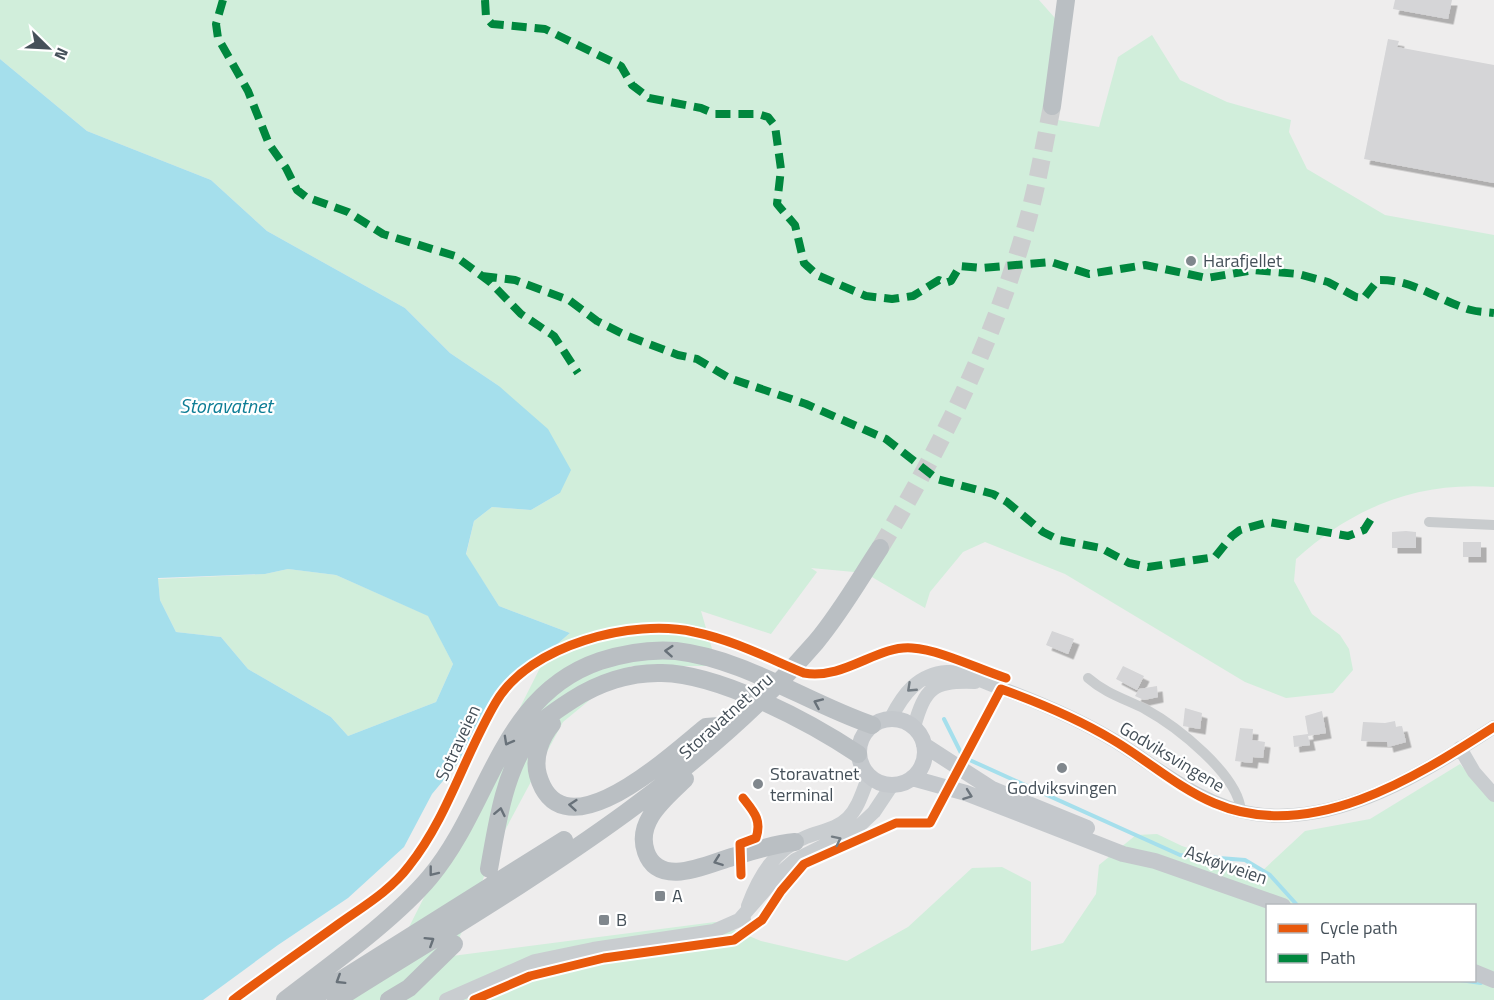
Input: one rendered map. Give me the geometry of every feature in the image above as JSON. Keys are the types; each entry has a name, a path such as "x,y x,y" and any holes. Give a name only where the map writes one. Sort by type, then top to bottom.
{"highway":[{"path":"1052,106 1066,0"},
{"path":"812,639 853,594 862,575 880,548"},
{"name":"Storavatnet bru","path":"672,771 741,728 747,712 812,639"},
{"name":"Storavatnet bru","path":"672,771 812,639"},
{"path":"285,1000 381,923 429,878 463,828 520,720 550,687 592,664 633,652 660,650 701,656 735,667 872,725"},
{"path":"489,869 504,793 514,765 528,738 540,724 578,696 605,682 663,672 697,678 780,711 858,754"},
{"path":"578,696 545,732 540,744 536,768 548,795 565,806 596,804 621,791 672,771"},
{"path":"672,771 644,830 646,854 658,866 674,872 687,871 765,847 795,842"},
{"path":"309,1000 376,966 534,875 672,771"},
{"path":"389,1000 409,988 454,944"},
{"path":"336,1000 376,966"}],"main road":[{"name":"Godviksvingene","path":"891,718 905,694 927,676 955,672 1035,701 1069,717 1113,740 1212,802 1241,811 1280,816 1340,806 1406,780 1494,728"},
{"name":"Godviksvingene","path":"914,727 920,705 933,687 942,683 983,682"},
{"path":"891,718 904,720 914,727 924,745 921,767 912,778 892,785 880,783 869,776 858,754 861,738 872,725 891,718"},
{"name":"Askøyveien","path":"924,745 992,789 1127,845 1155,861"},
{"path":"1460,748 1474,772 1494,795"},
{"path":"745,915 753,894 771,861 795,842 835,827 848,818 856,808 869,776"},
{"name":"Askøyveien","path":"912,778 966,794 1123,854 1155,861 1277,904"},
{"path":"446,1000 535,962 593,949 714,930 739,920 780,873 795,860 855,830 874,812 892,785"},
{"path":"1476,973 1494,980"}],"street":[{"path":"1429,522 1494,525"},
{"name":"Godviksvingene","path":"1088,678 1099,688 1173,727 1230,782 1240,798 1241,811"},
{"path":"745,915 748,930"}],"green space":[{"path":"0,0 1039,0 1062,26 1051,52 1052,119 1099,127 1118,57 1152,35 1180,80 1227,102 1291,120 1289,132 1307,169 1385,215 1494,235 1494,487 1466,486 1438,489 1387,502 1340,525 1296,559 1294,581 1312,614 1340,635 1349,649 1353,670 1333,693 1286,698 1245,682 1065,574 985,542 963,552 930,592 925,608 865,573 811,568 817,572 771,634 701,611 717,666 631,666 563,722 496,847 452,956 715,922 761,941 847,961 908,927 972,868 1002,867 1031,882 1031,951 1063,943 1096,894 1099,865 1136,835 1157,834 1182,846 1261,872 1305,831 1370,819 1460,764 1494,802 1494,1000 342,1000 406,933 548,652 570,633 499,606 466,555 474,521 492,507 531,510 560,493 499,386 450,353 405,308 267,231 211,180 87,131 0,59"},
{"path":"288,569 336,575 429,616 453,664 436,702 348,736 331,717 248,669 221,637 176,632 160,600 158,579 265,574"}],"water":[{"name":"Storavatnet","path":"0,59 87,131 211,180 267,231 405,308 450,353 499,386 548,429 571,470 560,493 531,510 492,507 474,521 466,554 499,606 570,633 526,671 477,725 458,763 432,794 404,847 348,898 278,945 203,1000 0,1000","holes":["288,569 336,575 428,616 453,664 436,702 348,736 331,717 248,669 221,637 176,632 160,600 158,578 265,574"]}],"building":[{"path":"1395,0 1452,0 1448,19 1393,9"},
{"path":"1388,39 1399,41 1397,47 1494,65 1494,183 1364,159"},
{"path":"1392,532 1416,532 1416,548 1392,548"},
{"path":"1463,542 1481,542 1481,557 1463,557"},
{"path":"1052,631 1074,639 1068,654 1046,645"},
{"path":"1123,666 1144,676 1137,690 1116,679"},
{"path":"1157,686 1158,697 1144,700 1135,696 1139,689"},
{"path":"1185,708 1202,713 1200,729 1183,726"},
{"path":"1322,711 1326,733 1308,736 1310,745 1294,747 1293,736 1308,734 1305,716"},
{"path":"1395,721 1396,727 1402,726 1406,742 1388,747 1387,742 1361,741 1363,722"},
{"path":"1240,728 1253,729 1252,740 1265,742 1263,758 1253,757 1252,763 1235,761"}],"waterway":[{"path":"944,719 963,757 1180,855 1245,860 1270,875 1296,904"},
{"path":"1474,982 1481,983"}],"tunnel":[{"path":"880,548 945,432 998,311 1030,211 1052,106"}],"marked path":[{"path":"223,0 216,24 218,38 248,91 269,144 286,168 297,190 306,197 348,212 383,234 455,256 490,282 521,314 554,336 578,373"},
{"path":"485,0 486,17 492,24 545,29 621,66 632,85 649,98 701,108 715,114 758,114 768,117 775,126 781,169 777,204 795,225 804,263 817,275 866,296 892,299 913,296 939,280 945,283 951,281 960,266 981,268 1051,262 1089,274 1145,265 1207,278 1254,270 1298,274 1328,282 1356,297 1364,298 1378,280 1391,281 1403,283 1471,310 1494,313"},
{"path":"482,276 515,280 569,300 597,321 625,335 678,355 697,359 729,378 806,404 886,439 937,479 993,494 1007,502 1043,532 1059,540 1101,548 1129,563 1148,567 1215,557 1240,530 1269,522 1348,536 1364,530 1371,519"}],"cycle path":[{"name":"Sotraveien","path":"233,1000 377,897 402,875 435,827 496,702 511,682 532,665 557,651 584,640 613,633 642,629 669,629 694,632 723,640 804,673 833,672 899,648 912,648 947,656 1006,678"},
{"path":"474,1000 530,976 604,958 734,940 762,920 781,891 804,864 896,823 930,823 1001,689 1100,732 1201,797 1250,814 1287,816 1324,810 1360,800 1430,766 1494,727"},
{"path":"741,875 740,844 756,838 758,832 754,812 743,798"}],"place":[{"name":"Harafjellet","path":"1191,261"},
{"name":"Godviksvingen","path":"1062,768"},
{"name":"Storavatnet terminal","path":"758,784"},
{"name":"A","path":"660,896"},
{"name":"B","path":"604,920"}]}
